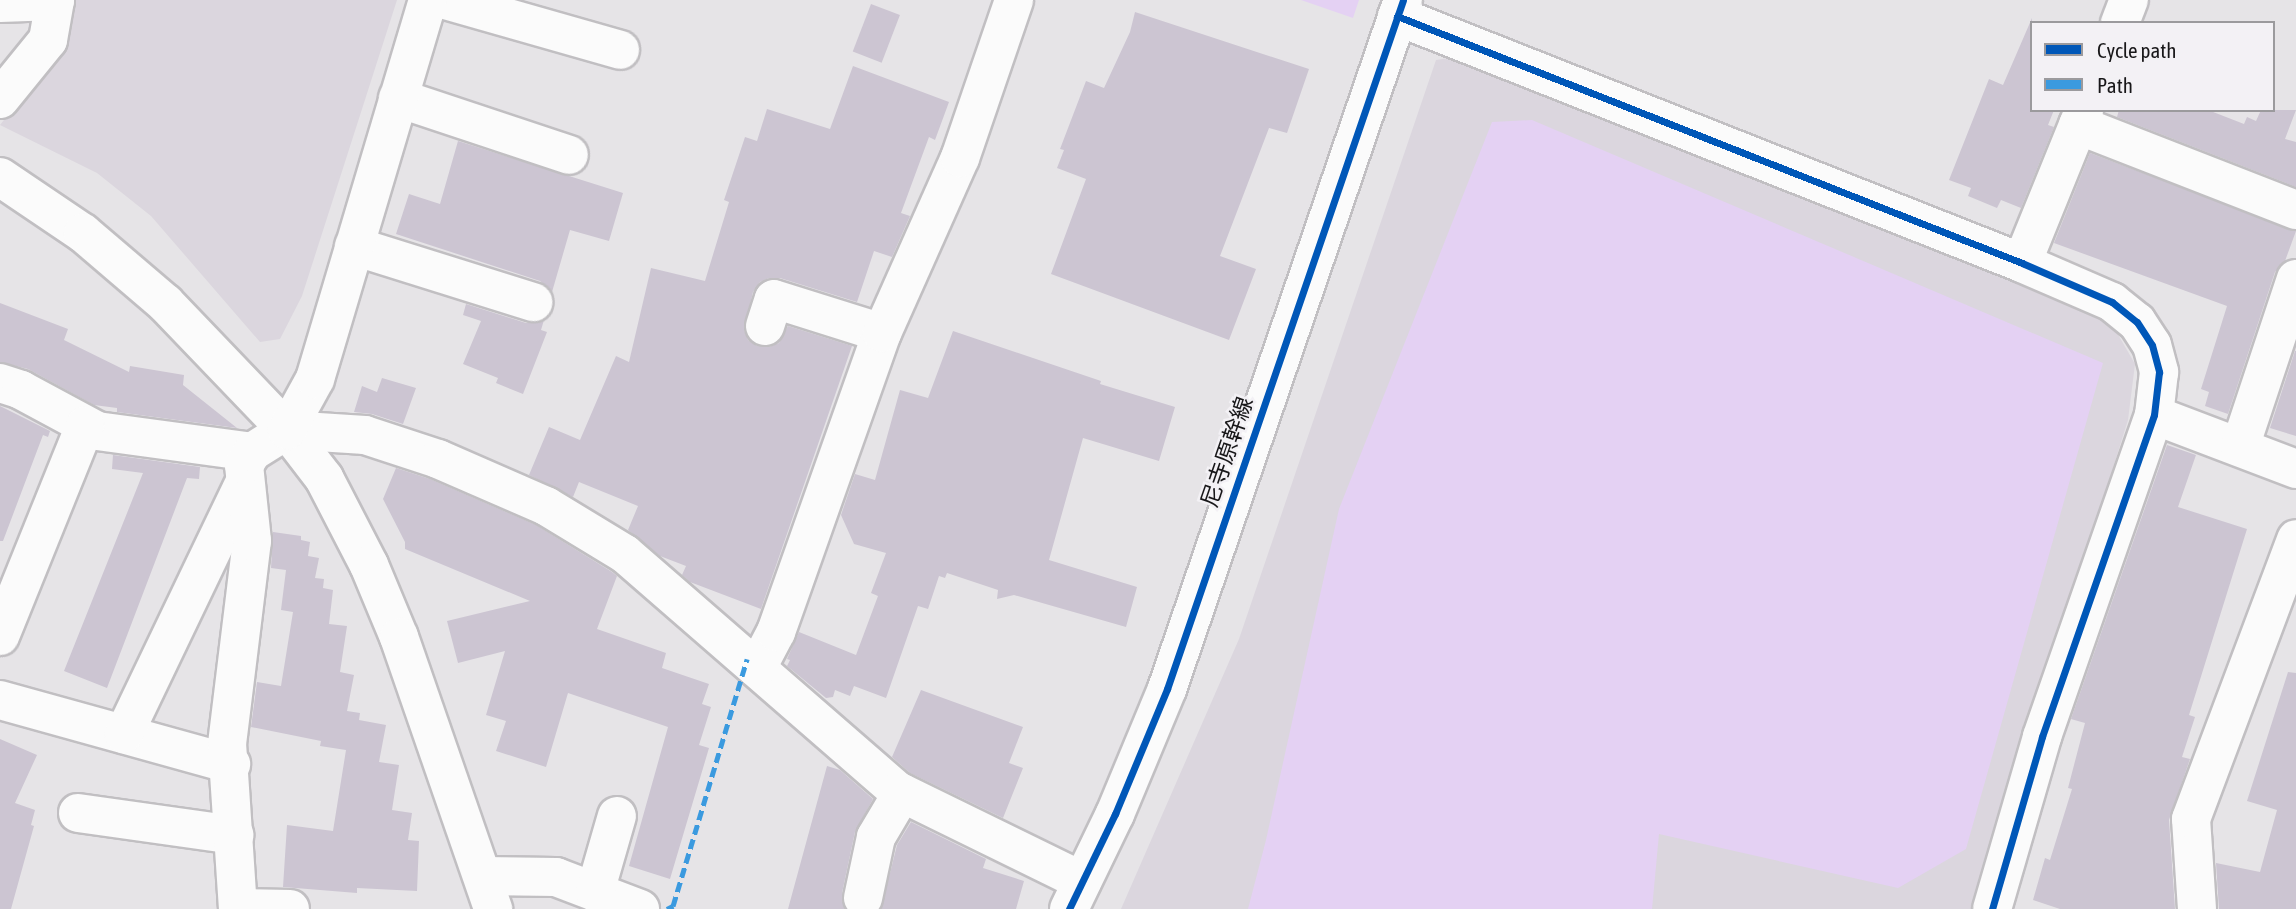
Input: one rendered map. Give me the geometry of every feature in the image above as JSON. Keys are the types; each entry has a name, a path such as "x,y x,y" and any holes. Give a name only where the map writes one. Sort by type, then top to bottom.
{"street":[{"path":"0,3 55,0 48,40 0,99"},
{"path":"124,734 248,468 287,430 315,379 428,0"},
{"path":"445,0 620,50"},
{"path":"757,668 776,632 882,333 960,158 1014,0"},
{"path":"2121,21 2129,0"},
{"path":"1400,8 2022,263 2112,302 2137,322 2152,345 2159,372 2154,415 2042,737 1996,908"},
{"name":"尼寺原幹線","path":"1075,895 1115,814 1167,688 1400,8"},
{"path":"398,98 569,155"},
{"path":"2022,263 2081,117 2296,210"},
{"path":"0,177 83,233 164,303 287,430 324,478 369,565 414,676 488,893 556,877 640,909"},
{"path":"354,247 533,302"},
{"path":"2240,447 2296,279"},
{"path":"774,299 882,333"},
{"path":"0,383 21,390 85,426 248,468"},
{"path":"2154,415 2296,469"},
{"path":"0,636 85,426"},
{"path":"287,430 365,435 438,459 546,506 625,554 902,793 1075,895"},
{"path":"248,468 252,541 227,744 238,909 290,909"},
{"path":"2197,909 2191,819 2296,539"},
{"path":"0,700 230,764"},
{"path":"863,898 876,837 902,793"},
{"path":"78,813 234,835"},
{"path":"595,891 617,816"}],"shaded area":[{"path":"70,0 397,0 302,296 280,339 260,342 151,216 97,173 0,125 67,40"},
{"path":"1301,0 1359,0 1353,18"},
{"path":"1481,53 1800,181 2112,324 2135,364 2128,420 1975,909 1121,909 1239,639 1436,60"},
{"path":"1532,120 2103,363 1966,849 1898,888 1659,834 1652,909 1248,909 1266,840 1339,509 1492,122"}],"building":[{"path":"871,4 900,15 882,63 853,52"},
{"path":"1135,12 1309,69 1287,133 1269,128 1220,256 1256,269 1229,340 1051,274 1086,179 1057,168 1064,150 1060,149 1086,81 1104,88 1130,32"},
{"path":"2030,23 2030,112 2053,112 2048,125 2054,127 2021,208 2001,200 1997,208 1968,196 1971,188 1949,180 1989,79 2003,85"},
{"path":"853,66 949,102 935,140 929,137 901,213 910,216 892,257 874,251 857,302 780,278 769,278 760,282 753,292 744,330 748,340 757,346 769,347 779,343 788,326 852,346 761,609 690,582 682,575 686,566 660,556 628,530 638,506 579,482 573,497 529,475 549,427 580,440 616,356 629,362 651,268 705,281 729,202 724,200 745,137 757,141 767,109 830,129"},
{"path":"2296,110 2285,139 2296,142 2296,187 2117,117 2118,112 2213,112 2244,124 2247,117 2256,121 2260,112"},
{"path":"458,141 623,193 609,241 570,230 552,292 540,281 396,234 409,194 440,204"},
{"path":"2090,153 2296,231 2285,261 2275,272 2228,414 2205,406 2209,392 2201,389 2227,306 2054,243"},
{"path":"0,303 68,329 64,340 129,372 130,366 184,375 183,385 237,428 117,412 117,408 94,405 28,369 0,362"},
{"path":"466,304 526,323 544,320 541,330 547,332 523,394 496,383 498,378 463,364 481,321 463,315"},
{"path":"953,331 1101,381 1100,384 1175,407 1159,461 1083,438 1049,560 1137,587 1126,627 1014,595 997,599 998,590 947,573 945,578 939,576 928,609 918,606 886,698 854,686 850,696 835,690 833,697 826,698 787,666 790,660 787,659 799,632 856,655 878,596 871,593 886,553 854,544 841,515 855,474 875,480 900,390 928,398"},
{"path":"2296,351 2296,436 2270,428"},
{"path":"382,378 416,388 403,424 372,414 354,412 362,386 377,392"},
{"path":"0,406 50,431 48,437 43,435 3,541 0,541"},
{"path":"2167,445 2196,455 2178,507 2247,529 2189,715 2195,717 2182,757 2190,759 2169,820 2175,909 2060,909 2033,900 2045,858 2050,860 2072,789 2068,788 2085,723 2071,719"},
{"path":"113,455 200,467 199,479 187,478 107,688 64,671 143,473 112,469"},
{"path":"396,468 430,479 536,525 612,572 617,576 597,629 666,653 662,668 709,684 702,704 711,707 699,745 709,748 670,879 629,866 668,727 568,693 546,767 496,751 506,721 486,715 505,651 458,663 447,621 530,601 405,549 405,542 383,499"},
{"path":"273,532 301,536 301,540 310,542 308,556 319,558 315,578 324,579 323,588 333,590 329,624 347,626 340,672 354,675 347,711 360,713 359,720 386,725 379,762 399,765 392,810 412,813 408,840 419,841 417,891 357,888 357,893 283,887 287,825 333,831 346,750 320,746 321,741 251,727 257,682 281,686 293,612 281,610 286,570 271,568"},
{"path":"2288,672 2296,673 2296,909 2219,909 2216,863 2260,872 2277,810 2247,801"},
{"path":"921,690 1023,727 1009,763 1023,768 1003,818 910,773 892,757"},
{"path":"0,739 37,755 15,803 35,810 31,825 34,826 11,909 0,909"},
{"path":"827,766 840,770 873,799 855,832 842,893 845,909 788,909"},
{"path":"911,822 986,859 983,868 1024,881 1016,909 881,909 897,845"}],"marked path":[{"path":"667,909 673,906 747,659"}],"cycle path":[{"path":"1069,909 1115,814 1167,689 1403,0"},
{"path":"1397,16 2022,263 2112,302 2137,322 2152,345 2159,372 2154,415 2042,737 1992,909"}]}
